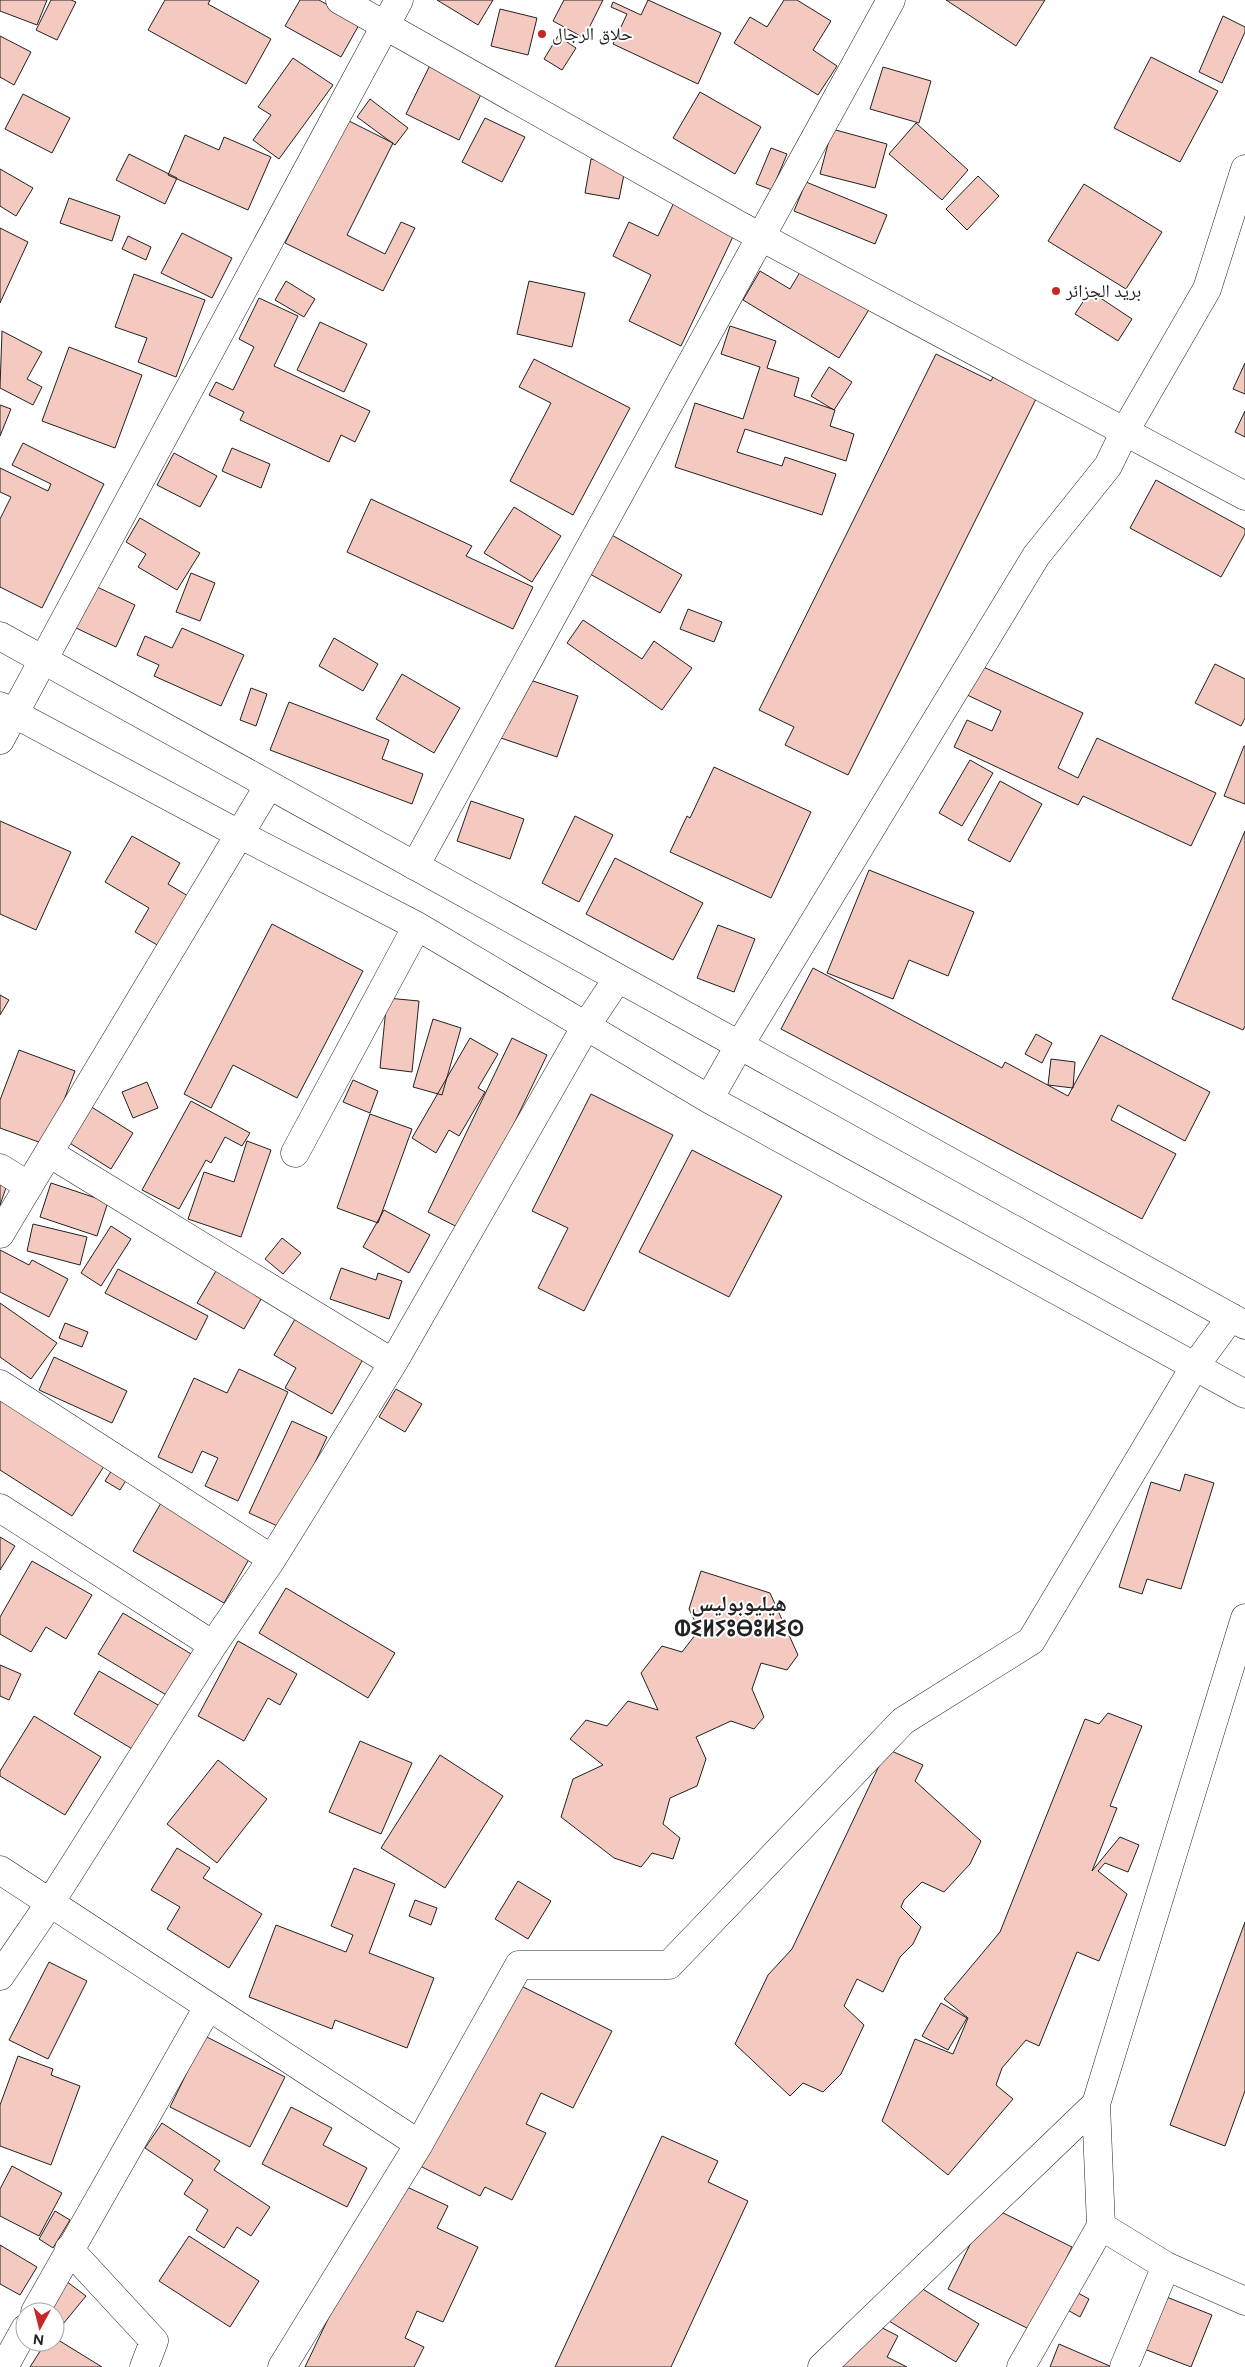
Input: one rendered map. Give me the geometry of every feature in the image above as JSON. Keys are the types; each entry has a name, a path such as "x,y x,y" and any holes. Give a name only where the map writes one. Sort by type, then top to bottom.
{"street":[{"path":"340,0 384,27 761,237 1245,496"},
{"path":"0,740 7,710 43,660 399,0"},
{"path":"415,866 891,0"},
{"path":"709,1100 739,1046 1036,556 1108,466 1125,431 1207,289 1245,169"},
{"path":"0,636 1238,1321 1195,1366 1031,1641 903,1722 669,1965 519,1965 419,2144 282,2367"},
{"path":"7,710 239,834 417,926 709,1100 1245,1394"},
{"path":"0,1234 269,785"},
{"path":"295,1153 417,926"},
{"path":"0,1976 50,1903 213,1645 272,1559 393,1362 586,1026 618,978"},
{"path":"49,1153 393,1362"},
{"path":"0,1168 29,1186"},
{"path":"0,1384 272,1559"},
{"path":"0,1508 213,1645"},
{"path":"1021,2367 1101,2226 1096,2104 1245,1618"},
{"path":"0,1870 419,2144"},
{"path":"40,2302 208,2007"},
{"path":"822,2367 1096,2104"},
{"path":"1101,2226 1166,2266 1245,2302"},
{"path":"69,2249 154,2341 144,2367"},
{"path":"1124,2367 1166,2266"},
{"path":"4,2367 15,2347"}],"building":[{"path":"0,0 47,0 37,25 0,11"},
{"path":"51,0 71,0 76,2 57,40 36,30"},
{"path":"165,0 210,0 208,4 271,39 246,84 148,30"},
{"path":"300,0 319,0 360,23 341,57 285,26"},
{"path":"437,0 493,0 478,25"},
{"path":"564,0 603,0 584,38 553,21"},
{"path":"648,0 721,33 698,84 613,44 627,14 611,7 613,2 641,15"},
{"path":"784,0 797,0 831,21 813,50 837,66 818,95 734,43 750,17 767,27"},
{"path":"946,0 1045,0 1016,46"},
{"path":"500,9 537,18 528,55 491,46"},
{"path":"1223,16 1245,27 1245,32 1222,83 1199,72"},
{"path":"0,36 31,52 14,85 0,77"},
{"path":"558,36 576,48 562,70 544,59"},
{"path":"1151,57 1218,91 1180,162 1114,128"},
{"path":"293,58 333,85 279,159 253,140 271,115 258,107"},
{"path":"433,59 486,84 459,140 406,114"},
{"path":"883,67 931,81 919,123 870,109"},
{"path":"700,92 761,127 735,174 673,138"},
{"path":"23,94 70,118 52,153 5,129"},
{"path":"370,99 408,128 395,145 357,117"},
{"path":"485,118 525,137 502,182 462,162"},
{"path":"347,120 393,143 347,235 385,254 401,222 415,228 383,291 285,243"},
{"path":"916,123 968,170 942,200 889,154"},
{"path":"832,129 887,144 875,188 820,174"},
{"path":"185,135 219,150 224,137 271,157 248,210 168,175"},
{"path":"771,148 787,154 772,190 756,184"},
{"path":"129,154 177,178 165,204 116,180"},
{"path":"591,159 626,165 619,199 585,193"},
{"path":"0,169 33,188 16,216 0,206"},
{"path":"978,176 999,196 967,230 946,209"},
{"path":"806,182 887,215 875,244 794,211"},
{"path":"1084,184 1162,232 1126,289 1048,241"},
{"path":"678,194 739,224 681,346 629,321 651,275 613,256 629,222 658,236"},
{"path":"69,198 120,216 112,241 60,223"},
{"path":"0,228 28,242 0,303"},
{"path":"182,233 232,258 212,298 161,273"},
{"path":"128,236 151,247 146,260 122,249"},
{"path":"803,267 870,308 839,358 743,300 760,271 790,289"},
{"path":"134,274 205,300 176,377 138,362 147,338 115,327"},
{"path":"286,281 315,299 304,317 275,300"},
{"path":"529,281 585,293 572,347 517,334"},
{"path":"1090,291 1132,319 1118,341 1075,314"},
{"path":"259,298 298,316 274,366 370,411 355,442 341,435 329,462 240,420 244,412 209,395 216,382 233,390 254,347 239,339"},
{"path":"320,322 367,344 344,392 297,370"},
{"path":"730,326 776,341 767,368 799,378 794,396 835,410 830,426 854,434 846,461 745,429 737,452 782,466 785,457 836,474 822,515 675,467 695,403 743,419 760,367 721,354"},
{"path":"2,331 42,352 27,379 42,387 33,405 0,388"},
{"path":"69,347 142,375 115,448 42,421"},
{"path":"936,354 991,381 993,377 1036,399 848,775 785,745 794,727 759,710"},
{"path":"534,359 630,408 573,515 510,481 551,403 519,387"},
{"path":"1245,363 1245,394 1233,389"},
{"path":"829,367 852,382 834,410 811,396"},
{"path":"0,405 11,409 0,436"},
{"path":"1245,411 1245,437 1235,432"},
{"path":"23,443 104,484 42,608 0,587 0,519 11,497 0,492 0,468 48,491 51,484 12,465"},
{"path":"232,448 270,464 261,488 222,471"},
{"path":"174,453 217,476 200,507 157,485"},
{"path":"1156,480 1245,529 1245,534 1221,577 1130,528"},
{"path":"371,499 472,546 466,556 533,587 513,629 347,552"},
{"path":"514,507 561,536 532,582 484,553"},
{"path":"140,518 200,553 177,590 138,567 146,554 126,542"},
{"path":"603,530 682,575 660,613 581,569"},
{"path":"191,573 215,583 200,621 176,612"},
{"path":"93,585 135,605 116,647 74,627"},
{"path":"688,609 722,622 714,642 680,629"},
{"path":"583,620 642,659 654,641 692,668 662,710 567,643"},
{"path":"182,628 244,655 221,706 154,676 159,665 137,655 145,636 172,648"},
{"path":"334,638 378,664 363,691 319,666"},
{"path":"977,664 1083,713 1058,768 1078,778 1097,738 1216,793 1191,846 1083,796 1078,805 954,747 967,720 992,731 1001,711 963,693"},
{"path":"1215,664 1245,679 1245,718 1241,726 1195,703"},
{"path":"402,674 460,708 434,753 376,719"},
{"path":"512,674 578,696 557,757 492,735"},
{"path":"251,688 267,694 256,726 240,720"},
{"path":"289,702 389,740 382,759 423,774 412,804 270,750"},
{"path":"1245,746 1245,804 1224,796"},
{"path":"970,760 993,773 962,826 939,813"},
{"path":"714,767 811,812 771,898 670,852 687,816 690,818"},
{"path":"1000,781 1042,804 1010,862 968,840"},
{"path":"471,801 524,819 510,859 457,841"},
{"path":"575,816 613,835 579,902 542,883"},
{"path":"0,821 71,852 36,930 0,914"},
{"path":"1245,831 1245,1026 1243,1030 1172,999"},
{"path":"132,836 180,863 168,884 188,896 159,946 135,932 149,908 105,882"},
{"path":"615,858 703,903 673,960 586,914"},
{"path":"869,870 974,912 948,976 909,960 893,999 827,973"},
{"path":"272,924 363,971 297,1098 233,1065 211,1108 184,1094"},
{"path":"718,925 755,939 734,992 697,978"},
{"path":"813,968 1002,1068 1005,1062 1068,1096 1101,1035 1210,1092 1185,1141 1118,1105 1111,1120 1176,1154 1142,1219 781,1029"},
{"path":"0,995 9,1000 0,1015"},
{"path":"387,998 419,1001 412,1072 380,1068"},
{"path":"433,1019 461,1028 442,1095 413,1087"},
{"path":"1036,1034 1052,1043 1042,1063 1025,1054"},
{"path":"470,1038 498,1054 478,1088 485,1092 459,1136 449,1130 436,1153 412,1138"},
{"path":"512,1038 547,1055 463,1230 428,1212"},
{"path":"19,1050 75,1071 47,1145 0,1128 0,1100"},
{"path":"1051,1059 1075,1062 1073,1088 1048,1085"},
{"path":"353,1080 378,1091 370,1113 343,1102"},
{"path":"147,1082 158,1108 133,1118 122,1092"},
{"path":"591,1094 673,1135 584,1311 538,1288 568,1228 532,1211"},
{"path":"82,1101 133,1133 111,1169 60,1137"},
{"path":"191,1101 250,1133 242,1146 225,1137 211,1163 206,1160 179,1209 142,1190"},
{"path":"370,1114 412,1129 378,1223 337,1208"},
{"path":"247,1141 271,1150 241,1237 188,1219 204,1172 234,1182"},
{"path":"692,1150 782,1196 729,1297 639,1252"},
{"path":"0,1183 7,1185 0,1205"},
{"path":"51,1183 108,1202 97,1236 40,1217"},
{"path":"384,1210 430,1235 409,1273 363,1247"},
{"path":"33,1224 87,1237 80,1265 27,1251"},
{"path":"111,1226 131,1239 101,1286 81,1273"},
{"path":"282,1238 301,1253 283,1274 265,1259"},
{"path":"0,1250 29,1265 32,1260 68,1279 49,1317 0,1292"},
{"path":"222,1261 268,1287 244,1329 197,1303"},
{"path":"341,1268 376,1280 378,1273 402,1281 389,1319 330,1299"},
{"path":"118,1269 208,1316 196,1340 105,1293"},
{"path":"0,1303 57,1343 31,1379 0,1357"},
{"path":"301,1309 370,1347 332,1414 285,1388 296,1368 274,1355"},
{"path":"65,1323 88,1332 82,1347 59,1338"},
{"path":"54,1357 127,1391 112,1423 39,1390"},
{"path":"239,1369 288,1392 238,1501 205,1486 218,1458 202,1451 192,1473 158,1457 194,1378 227,1393"},
{"path":"0,1383 110,1457 72,1516 0,1470"},
{"path":"396,1389 422,1404 405,1432 379,1417"},
{"path":"292,1421 327,1437 284,1529 249,1513"},
{"path":"117,1462 132,1471 120,1490 105,1481"},
{"path":"1185,1474 1214,1483 1181,1589 1147,1579 1142,1594 1119,1587 1151,1482 1180,1491"},
{"path":"161,1503 252,1554 224,1603 133,1551"},
{"path":"0,1537 15,1546 0,1570"},
{"path":"32,1561 92,1595 66,1639 46,1627 31,1652 0,1634 0,1617"},
{"path":"701,1571 770,1593 798,1655 787,1670 761,1663 752,1689 764,1717 754,1729 731,1721 696,1737 706,1759 697,1786 670,1798 663,1824 680,1838 673,1859 652,1853 641,1867 614,1858 561,1817 573,1779 603,1765 570,1739 586,1720 607,1726 628,1701 658,1710 641,1673 662,1646 682,1652 699,1630 689,1609"},
{"path":"286,1588 395,1653 368,1698 259,1633"},
{"path":"123,1613 193,1655 168,1696 98,1654"},
{"path":"238,1641 297,1674 280,1705 268,1698 244,1741 198,1716"},
{"path":"0,1665 21,1674 9,1700 0,1696"},
{"path":"99,1671 165,1709 139,1753 74,1714"},
{"path":"1108,1713 1142,1726 1110,1806 1117,1808 1092,1871 1120,1837 1139,1845 1128,1872 1105,1863 1098,1871 1127,1894 1099,1961 1077,1952 1039,2046 1026,2040 1002,2068 996,2085 1013,2099 948,2175 882,2121 915,2039 953,2054 968,2018 944,1999 1000,1932 1085,1719 1099,1724"},
{"path":"34,1716 101,1757 65,1815 0,1776 0,1771"},
{"path":"360,1741 412,1763 381,1834 329,1812"},
{"path":"887,1749 923,1765 915,1781 981,1841 970,1864 944,1892 922,1882 904,1900 901,1907 921,1927 913,1944 900,1957 883,1992 857,1979 844,2006 864,2025 841,2074 823,2092 803,2083 790,2096 735,2044 768,1975 792,1949"},
{"path":"440,1755 503,1796 445,1888 381,1848"},
{"path":"218,1760 267,1799 217,1863 167,1824"},
{"path":"177,1848 210,1868 203,1878 262,1914 229,1968 167,1929 180,1907 151,1890"},
{"path":"354,1868 395,1884 369,1953 434,1978 407,2048 335,2020 332,2029 249,1997 276,1925 346,1952 353,1935 331,1926"},
{"path":"518,1881 551,1901 528,1939 495,1919"},
{"path":"415,1900 437,1908 431,1925 409,1916"},
{"path":"1245,1922 1245,2091 1225,2146 1170,2125"},
{"path":"49,1962 87,1981 48,2059 9,2040"},
{"path":"511,1981 612,2031 573,2108 541,2093 526,2124 546,2133 512,2200 485,2187 480,2196 418,2165"},
{"path":"941,2003 967,2018 948,2050 922,2036"},
{"path":"205,2036 285,2077 250,2147 170,2107"},
{"path":"18,2056 53,2069 51,2075 80,2086 51,2165 0,2146 0,2105"},
{"path":"291,2107 332,2128 323,2145 367,2168 347,2207 262,2164"},
{"path":"162,2123 220,2161 214,2170 270,2207 251,2236 237,2227 224,2248 196,2230 208,2210 184,2194 193,2180 145,2148"},
{"path":"662,2136 718,2161 708,2182 748,2201 671,2367 555,2367"},
{"path":"12,2166 62,2193 39,2236 0,2216 0,2189"},
{"path":"394,2181 448,2206 437,2228 478,2247 443,2322 417,2311 405,2338 424,2347 414,2367 305,2367"},
{"path":"989,2206 1072,2247 1031,2330 948,2289"},
{"path":"55,2211 70,2220 53,2248 39,2239"},
{"path":"189,2236 259,2281 230,2327 159,2281"},
{"path":"0,2245 37,2267 20,2295 0,2284"},
{"path":"62,2278 86,2296 65,2322 65,2302 52,2302"},
{"path":"913,2283 979,2324 956,2362 889,2321"},
{"path":"1065,2286 1089,2299 1080,2317 1055,2303"},
{"path":"1159,2294 1212,2315 1191,2367 1139,2347"},
{"path":"863,2318 898,2336 887,2357 907,2367 838,2367"},
{"path":"65,2344 102,2367 30,2367 40,2352 65,2352"},
{"path":"1059,2344 1112,2367 1050,2367"}],"place":[{"name":"حلاق الرجال","path":"542,34"},
{"name":"بريد الجزائر","path":"1056,291"}],"district":[{"name":"ھيليوبوليس ⵀⵉⵍⵢⵓⴱⵓⵍⵉⵙ","path":"739,1616"}]}
